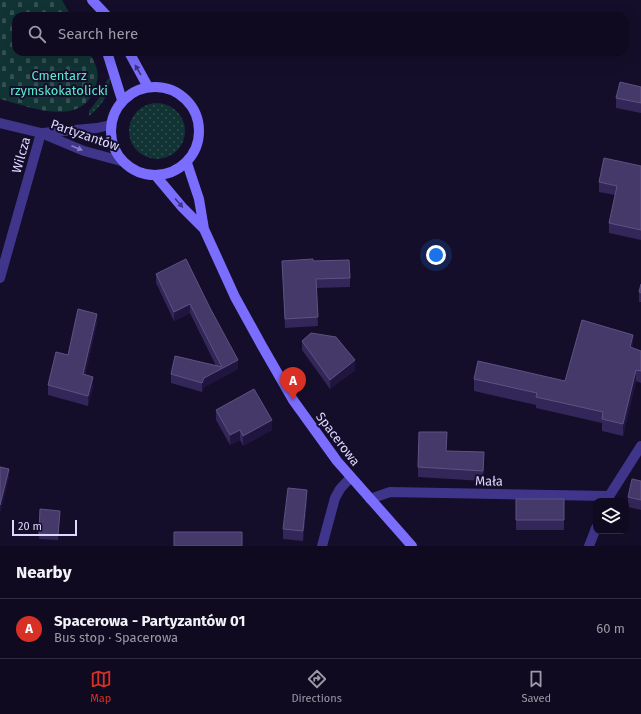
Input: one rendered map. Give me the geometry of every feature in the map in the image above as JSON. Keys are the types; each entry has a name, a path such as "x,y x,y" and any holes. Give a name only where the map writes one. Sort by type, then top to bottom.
{"street":[{"path":"92,0 96,12"},
{"path":"92,0 103,12"},
{"path":"108,56 122,100"},
{"path":"131,56 148,87"},
{"path":"148,87 162,87 175,92 186,100 195,111 199,124 199,138 195,151 187,163 178,170 156,176 143,174 131,169 121,161 112,144 110,134 110,125 122,100 139,90 148,87"},
{"name":"Partyzantów","path":"0,123 41,133 84,151 121,161"},
{"name":"Partyzantów","path":"41,133 96,128 110,125"},
{"name":"Wilcza","path":"0,278 41,133"},
{"name":"Spacerowa","path":"187,163 199,199 204,229 235,297 293,400 350,478 412,546"},
{"name":"Spacerowa","path":"156,176 182,207 204,229"},
{"path":"608,498 641,446"},
{"path":"322,546 335,498 340,489 350,478"},
{"name":"Mała","path":"370,499 390,492 593,499"},
{"path":"589,546 594,534"}],"green space":[{"name":"Cmentarz rzymskokatolicki","path":"0,0 62,0 69,12 12,12 12,56 91,56 95,63 98,76 93,93 86,103 76,109 64,112 37,109 0,99"},
{"path":"110,78 108,90 104,100 89,116 89,111 99,98 108,79"},
{"path":"157,103 168,105 177,111 183,120 185,131 183,142 177,151 168,157 157,159 146,157 137,151 131,142 129,131 131,120 137,111 146,105"}],"building":[{"path":"620,82 641,87 641,103 616,98"},
{"path":"604,158 641,166 641,230 609,223 617,186 599,182"},
{"path":"186,259 238,360 204,378 202,383 171,374 175,356 222,367 190,304 174,312 156,274"},
{"path":"313,259 313,261 349,260 350,278 316,279 318,317 285,319 282,261"},
{"path":"78,309 97,314 83,374 93,377 88,396 48,385 56,352 68,355"},
{"path":"582,320 633,335 630,347 641,351 641,371 636,370 623,424 602,419 603,412 536,397 537,393 474,379 478,361 565,381"},
{"path":"311,333 336,337 355,360 330,380 302,341"},
{"path":"254,389 272,420 243,436 240,430 230,435 216,410"},
{"path":"419,432 447,432 446,451 484,452 483,471 418,467"},
{"path":"0,467 9,469 0,505"},
{"path":"632,479 641,481 641,500 628,497"},
{"path":"288,488 307,490 303,531 283,529"},
{"path":"516,499 564,499 564,520 516,520"},
{"path":"40,509 60,511 58,535 39,534"},
{"path":"174,532 242,532 242,546 174,546"}],"place":[{"name":"Spacerowa - Partyzantów 01","path":"293,400"}]}
